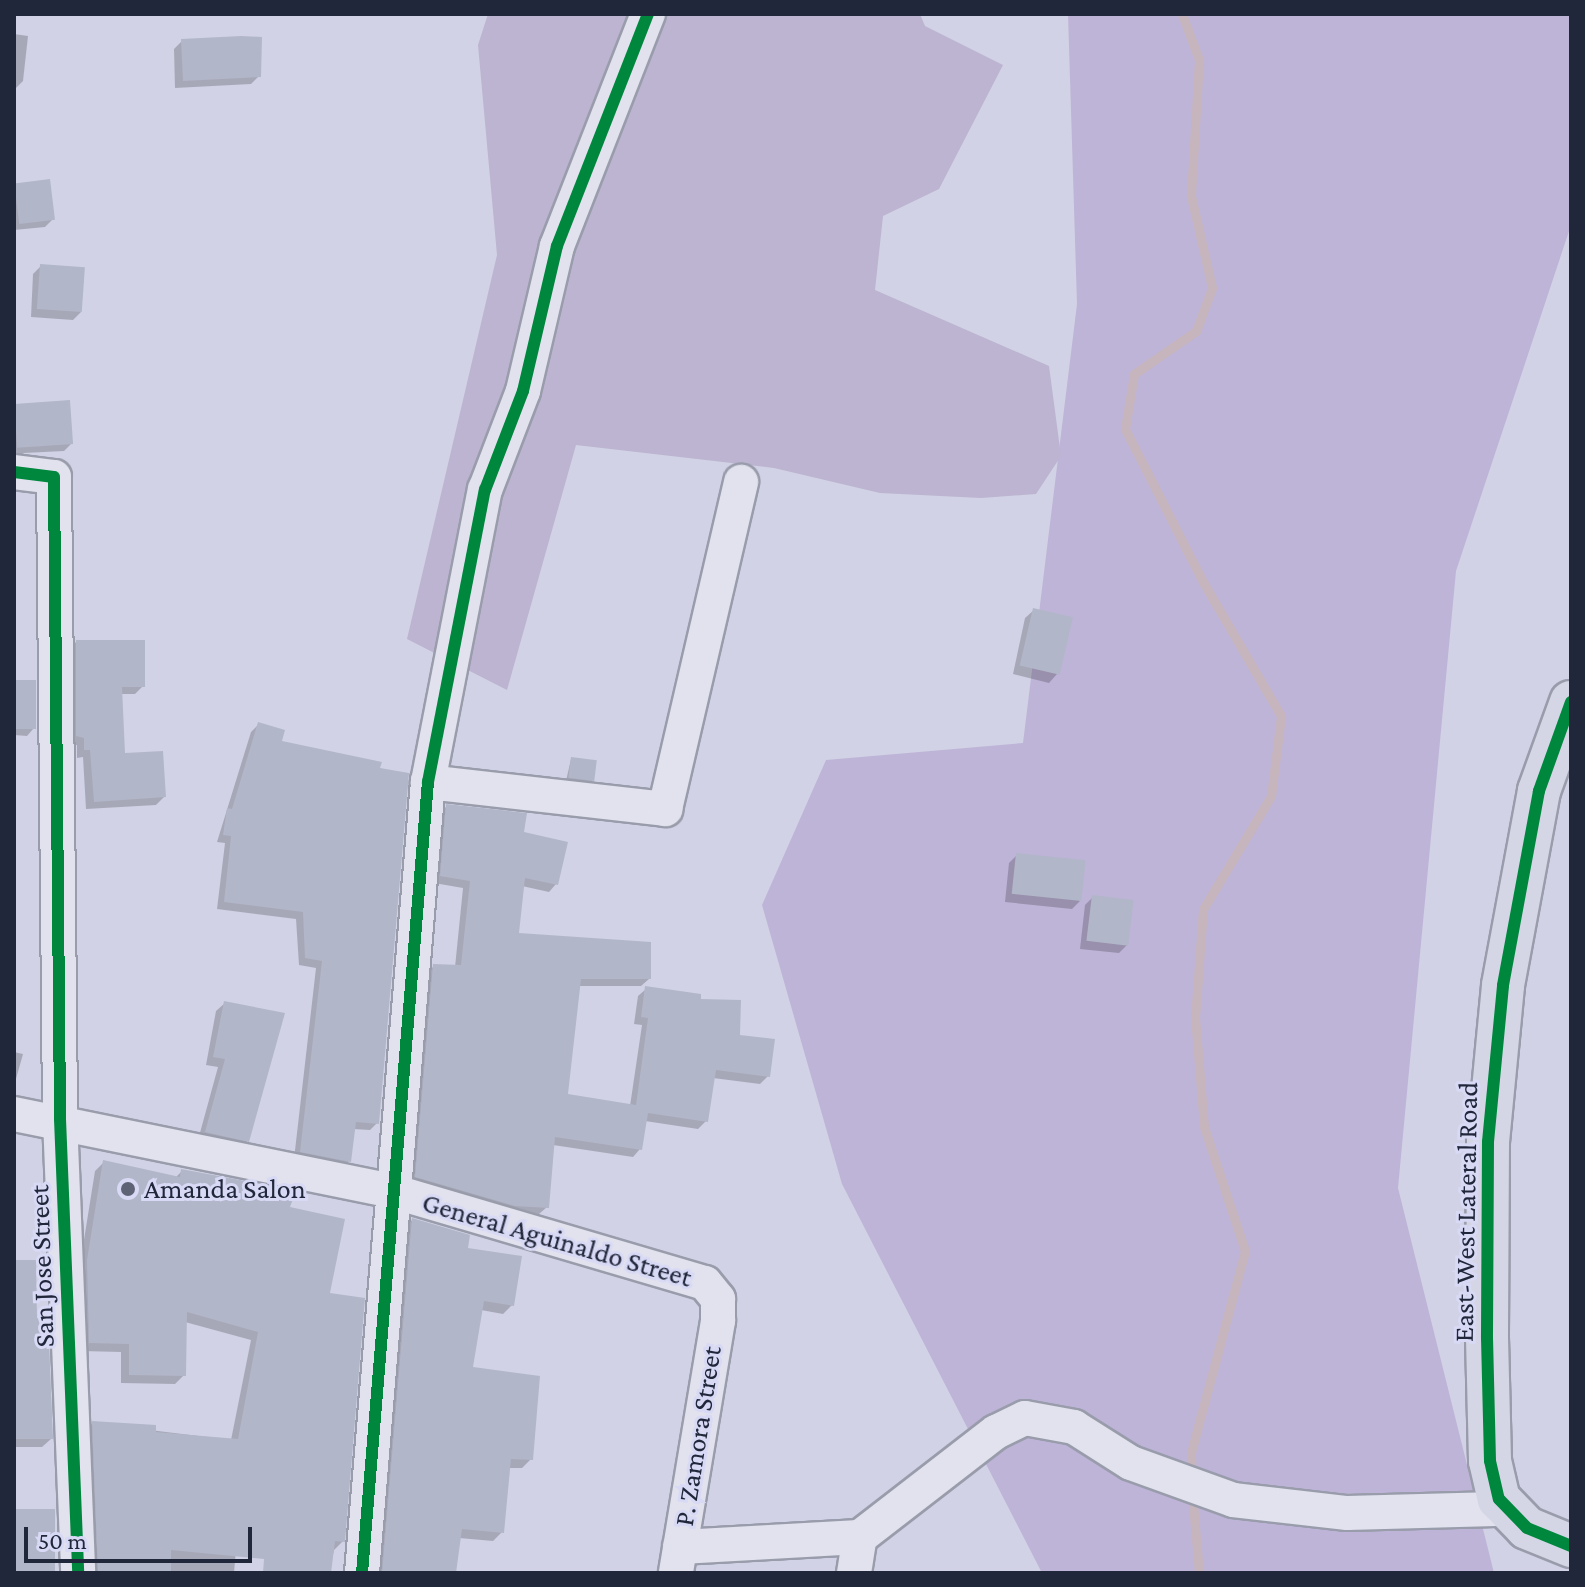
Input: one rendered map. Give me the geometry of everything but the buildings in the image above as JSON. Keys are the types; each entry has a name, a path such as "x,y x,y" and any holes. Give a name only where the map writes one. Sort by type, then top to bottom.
{"main road":[{"name":"East-West Lateral Road","path":"1505,1509 1494,1487 1489,1444 1492,1087 1531,826 1571,702"},
{"path":"1505,1509 1527,1528 1571,1546"}],"street":[{"path":"362,1573 428,782 485,490 523,391 557,246 648,14"},
{"name":"San Jose Street","path":"14,472 54,477 60,1119 78,1573"},
{"path":"428,782 665,809 741,482"},
{"name":"General Aguinaldo Street","path":"14,1114 60,1119 392,1191 687,1274 705,1283 718,1299"},
{"name":"P. Zamora Street","path":"678,1560 718,1299"},
{"path":"678,1560 860,1537 996,1432 1025,1418 1074,1427 1131,1463 1233,1500 1347,1513 1505,1509"},
{"path":"854,1573 860,1537"}],"shaded area":[{"path":"488,14 920,14 925,26 1003,65 939,189 883,216 875,290 1049,366 1061,456 1036,494 981,498 880,493 774,468 576,445 507,690 407,639 497,255 478,45"},
{"path":"1068,14 1571,14 1571,225 1456,571 1398,1188 1494,1573 1042,1573 842,1184 762,905 826,760 1023,743 1077,304"}],"waterway":[{"path":"1182,14 1199,60 1191,196 1212,288 1196,331 1134,374 1125,429 1203,582 1281,716 1271,796 1203,909 1195,1017 1204,1127 1245,1251 1191,1453 1192,1478"},
{"path":"1192,1493 1199,1573"}],"cycle path":[{"path":"362,1573 428,782 485,490 523,391 557,246 648,14"},
{"path":"14,472 54,477 60,1119 78,1573"},
{"path":"1571,702 1539,791 1503,986 1488,1142 1487,1338 1490,1461 1499,1499 1527,1528 1571,1546"}],"place":[{"name":"Amanda Salon","path":"128,1189"}]}
